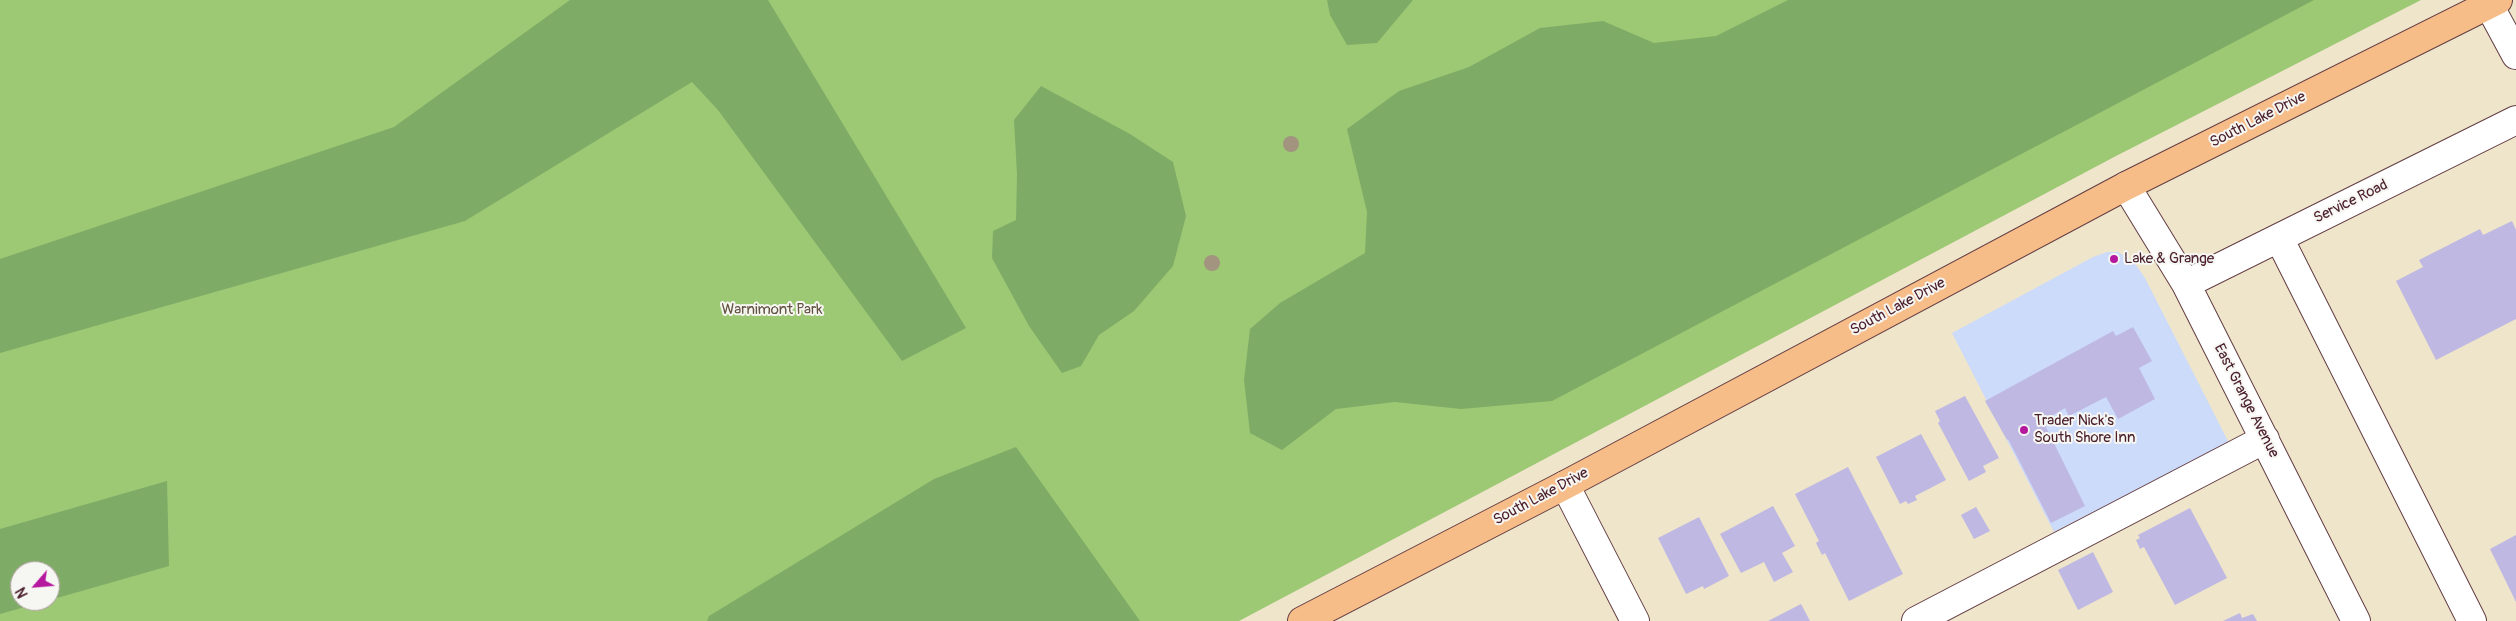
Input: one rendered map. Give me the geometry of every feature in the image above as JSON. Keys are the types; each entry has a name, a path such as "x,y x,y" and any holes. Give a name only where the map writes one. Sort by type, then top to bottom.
{"main road":[{"name":"South Lake Drive","path":"1302,621 1565,485 2126,186 2494,2"}],"street":[{"path":"2494,2 2516,55"},
{"name":"Service Road","path":"2186,284 2516,120"},
{"name":"East Grange Avenue","path":"2126,186 2186,284 2356,621"},
{"path":"2279,238 2472,621"},
{"path":"1916,621 2265,439"},
{"path":"1565,485 1634,621"}],"shaded area":[{"path":"2107,252 2118,252 2126,257 2136,265 2145,278 2229,443 2054,532 1952,333 2093,257"}],"green space":[{"name":"Warnimont Park","path":"0,0 2421,0 2116,156 1239,621 0,621"},
{"path":"570,0 768,0 966,328 902,361 718,110 692,82 465,221 0,353 0,259 394,127"},
{"path":"1327,0 1413,0 1377,43 1347,45 1330,15"},
{"path":"1788,0 2314,0 1552,401 1461,409 1395,402 1336,409 1282,450 1250,433 1244,380 1250,329 1280,303 1365,253 1367,212 1347,129 1399,91 1469,67 1540,28 1603,21 1654,43 1716,36"},
{"path":"1041,86 1130,134 1173,162 1186,216 1173,266 1134,311 1099,335 1081,366 1062,373 1029,326 992,258 993,231 1016,220 1017,174 1014,120"},
{"path":"1016,447 1140,621 707,621 709,616 934,479"},
{"path":"167,481 169,566 60,597 60,561 10,561 11,611 0,614 0,529"}],"building":[{"path":"2512,221 2516,230 2516,319 2436,360 2396,281 2423,267 2419,260 2480,229 2483,235"},
{"name":"Trader Nick's South Shore Inn","path":"2133,327 2152,361 2139,368 2155,399 2118,419 2106,397 2069,416 2065,408 2043,421 2085,506 2051,523 2008,439 1985,401 2113,331 2116,336"},
{"path":"1965,396 1999,458 1983,466 1986,472 1969,481 1938,423 1940,421 1935,411"},
{"path":"1921,434 1946,480 1915,496 1917,500 1908,504 1906,501 1900,504 1876,457"},
{"path":"1848,467 1903,574 1849,601 1825,553 1822,555 1816,543 1819,541 1795,494"},
{"path":"1773,506 1795,546 1782,553 1793,572 1774,582 1764,562 1741,573 1720,534"},
{"path":"1976,507 1990,531 1974,539 1961,515"},
{"path":"2190,508 2227,578 2175,605 2144,547 2140,549 2136,540 2140,538 2138,535"},
{"path":"1699,517 1729,576 1704,589 1703,586 1686,594 1658,538"},
{"path":"2516,535 2516,602 2490,549"},
{"path":"2093,552 2113,592 2078,610 2058,570"},
{"path":"1801,604 1810,621 1768,621"},
{"path":"2240,613 2242,618 2253,614 2257,621 2223,621"}],"place":[{"name":"Lake & Grange","path":"2114,259"},
{"name":"Trader Nick's South Shore Inn","path":"2024,430"}]}
